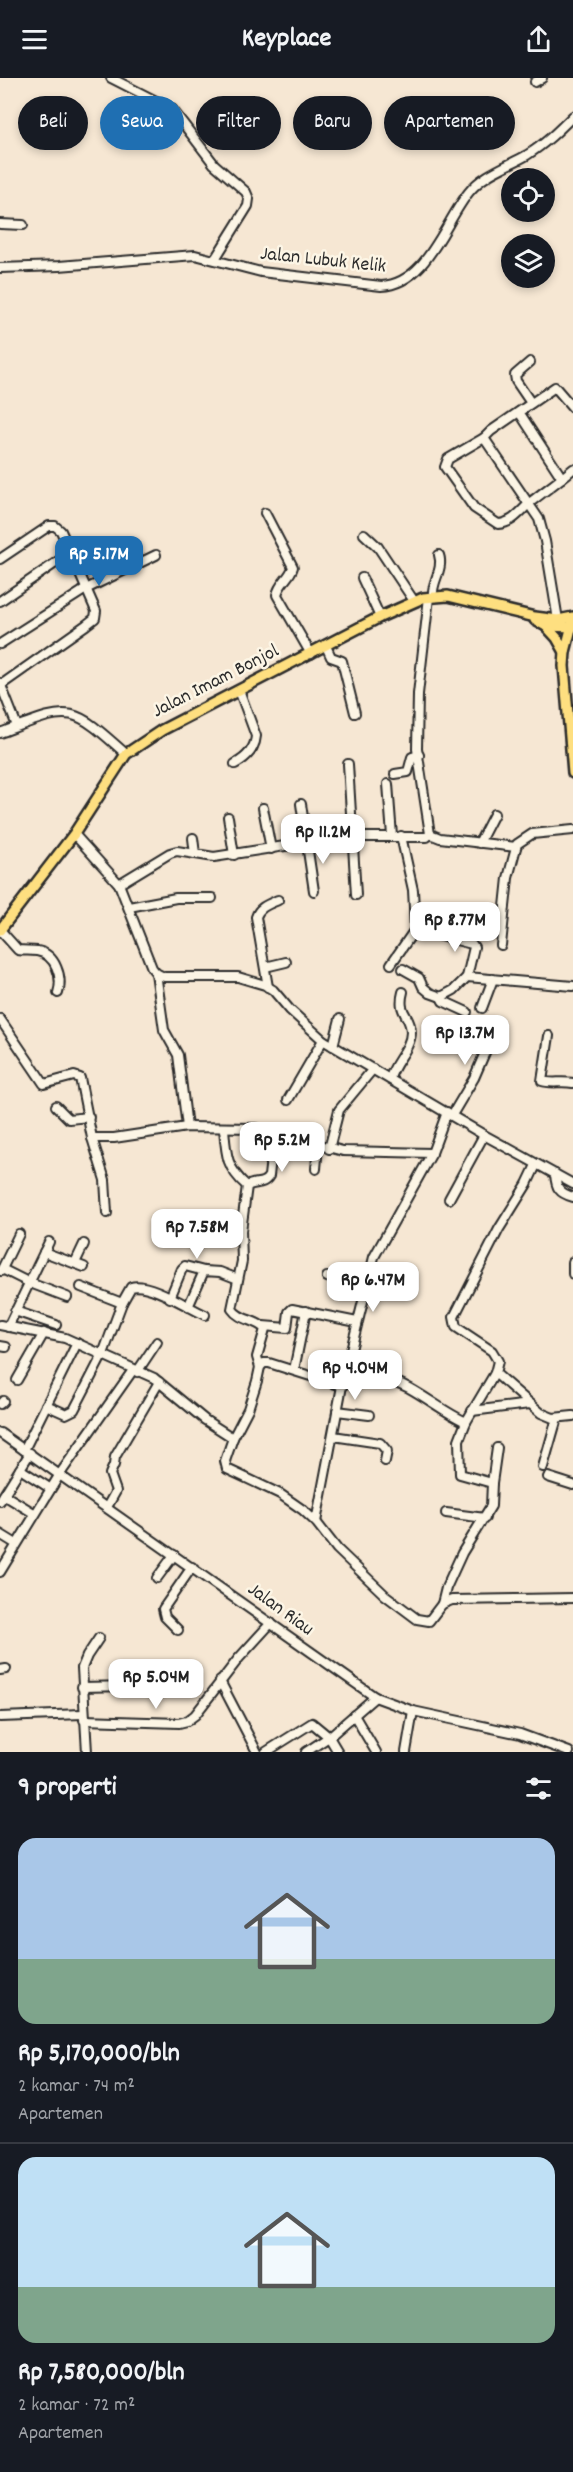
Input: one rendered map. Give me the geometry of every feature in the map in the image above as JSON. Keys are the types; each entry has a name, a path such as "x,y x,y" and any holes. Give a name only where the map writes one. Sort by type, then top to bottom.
{"main road":[{"name":"Jalan Imam Bonjol","path":"0,930 4,917 75,834 126,754 162,730 380,617 414,601 431,596 448,596 572,623"},
{"name":"Jalan Imam Bonjol","path":"528,614 546,626 572,623"},
{"path":"572,623 565,652 573,773"},
{"path":"546,626 557,638 565,652"}],"street":[{"path":"111,78 172,109 213,164 246,192 249,206 215,259"},
{"name":"Jalan Lubuk Kelik","path":"0,268 59,266 186,255 215,259 261,273 381,286 398,284 419,270 456,210 475,186 543,144 573,116"},
{"path":"0,224 23,225"},
{"path":"530,362 514,375 531,403"},
{"path":"573,408 556,387 491,430 484,438 446,463 445,467 466,499 484,516 498,524 518,515 573,469"},
{"path":"519,412 562,478"},
{"path":"484,438 529,504 542,529 558,620"},
{"path":"266,513 293,567 290,575 278,589 277,595 311,654"},
{"path":"0,559 49,526 56,526 61,531 96,611 95,618 0,684 3,701 17,726"},
{"path":"364,534 378,547 414,601"},
{"path":"0,601 70,553"},
{"path":"0,644 86,589 156,555"},
{"path":"430,834 419,755 418,693 432,588 440,566 439,555"},
{"path":"362,578 380,617"},
{"path":"326,646 331,657 342,661 355,713"},
{"path":"235,764 245,758 256,736 239,690"},
{"path":"0,733 47,715 72,714 84,718 99,728 126,754"},
{"path":"395,774 408,772 412,757 419,755"},
{"path":"348,764 356,895"},
{"path":"388,784 396,836 413,890 416,928 391,964"},
{"path":"301,804 314,891"},
{"path":"263,808 271,849"},
{"path":"479,843 494,814"},
{"path":"228,817 234,855"},
{"path":"501,945 508,878 516,847 528,836 573,830"},
{"path":"75,834 119,884 156,973 164,977 247,978 268,987 323,1040 536,1165 573,1184"},
{"path":"119,884 177,851 214,857 333,838 427,837 430,834"},
{"path":"430,834 438,838 516,847"},
{"path":"193,838 195,854"},
{"path":"129,908 177,898 212,898"},
{"path":"268,987 256,915 263,907 278,900"},
{"path":"416,928 472,944 474,948 467,977 454,990 441,997"},
{"path":"0,930 18,951 40,951 50,958 60,976 58,993"},
{"path":"265,967 286,962"},
{"path":"404,969 419,978 423,987 430,993 467,1012"},
{"path":"156,973 164,1030 178,1055 187,1127"},
{"path":"467,977 573,986"},
{"path":"482,1008 493,980"},
{"path":"390,1079 392,1068 408,1043 411,1033 400,1006 403,992"},
{"path":"0,1019 44,1084 74,1076 80,1078 92,1138 105,1180 107,1214"},
{"path":"333,1046 340,1019"},
{"path":"316,1522 342,1386 357,1322 379,1246 432,1153 450,1114 474,1078 496,1027"},
{"path":"549,1036 542,1081 552,1083 558,1080 573,1083"},
{"path":"288,1100 323,1040"},
{"path":"328,1149 339,1110 373,1069"},
{"path":"56,1106 68,1118 89,1117"},
{"path":"92,1138 114,1138 187,1127 255,1128 328,1149 359,1152 432,1153"},
{"path":"224,1128 226,1155 233,1173 247,1186"},
{"path":"247,1186 266,1181 274,1132"},
{"path":"449,1199 484,1135"},
{"path":"316,1169 318,1146"},
{"path":"492,1483 459,1473 458,1444 466,1422 495,1373 498,1363 497,1356 456,1327 454,1317 499,1229 536,1165"},
{"path":"555,1174 556,1186 560,1191 573,1197"},
{"path":"247,1186 241,1231 242,1261 232,1306 233,1312 241,1318 263,1326 287,1328 290,1310 306,1311 357,1322"},
{"path":"19,1234 1,1271 67,1297"},
{"path":"49,1242 30,1283 4,1326 44,1333 103,1354 159,1382 205,1420 234,1438"},
{"path":"75,1263 84,1244"},
{"path":"44,1252 84,1267"},
{"path":"573,1262 573,1274"},
{"path":"170,1298 185,1266 220,1272 238,1279"},
{"path":"188,1307 204,1271"},
{"path":"327,1277 365,1292"},
{"path":"46,1405 66,1414 72,1413 103,1354 129,1288 136,1286 170,1298 205,1315"},
{"path":"81,1287 122,1303"},
{"path":"15,1311 56,1325"},
{"path":"294,1370 306,1311"},
{"path":"263,1326 264,1331 257,1357 260,1367 248,1409 225,1461 227,1469 280,1494 316,1522 337,1550 363,1575 417,1619 429,1621 442,1604 446,1588 462,1553 485,1518 491,1503 497,1448"},
{"path":"17,1380 44,1333"},
{"path":"0,1572 60,1474 157,1342"},
{"path":"32,1512 2,1498 20,1469 46,1405 77,1343"},
{"path":"324,1361 347,1366 407,1387 446,1413 466,1422"},
{"path":"260,1367 268,1363 342,1386"},
{"path":"495,1373 542,1413 557,1418 573,1416"},
{"path":"107,1507 116,1491 110,1474 114,1458 159,1382"},
{"path":"472,1411 530,1404"},
{"path":"337,1411 369,1415"},
{"path":"543,1467 557,1418"},
{"name":"Jalan Riau","path":"0,1433 375,1697 413,1711 499,1728 569,1752"},
{"path":"333,1436 380,1443 387,1451 385,1461"},
{"path":"20,1469 48,1487"},
{"path":"548,1476 573,1485"},
{"path":"446,1513 485,1518"},
{"path":"0,1534 12,1542"},
{"path":"158,1578 174,1555"},
{"path":"178,1630 165,1617 163,1609 192,1567"},
{"path":"442,1604 456,1599 573,1598"},
{"path":"0,1717 84,1717 184,1722 195,1715 271,1623"},
{"path":"87,1752 82,1687 84,1661 99,1638"},
{"path":"220,1682 257,1752"},
{"path":"82,1687 129,1686"},
{"path":"306,1752 329,1737 375,1697"},
{"path":"406,1752 413,1711"},
{"path":"354,1715 376,1752"},
{"path":"266,1752 311,1724 315,1724 329,1737 338,1752"}]}
